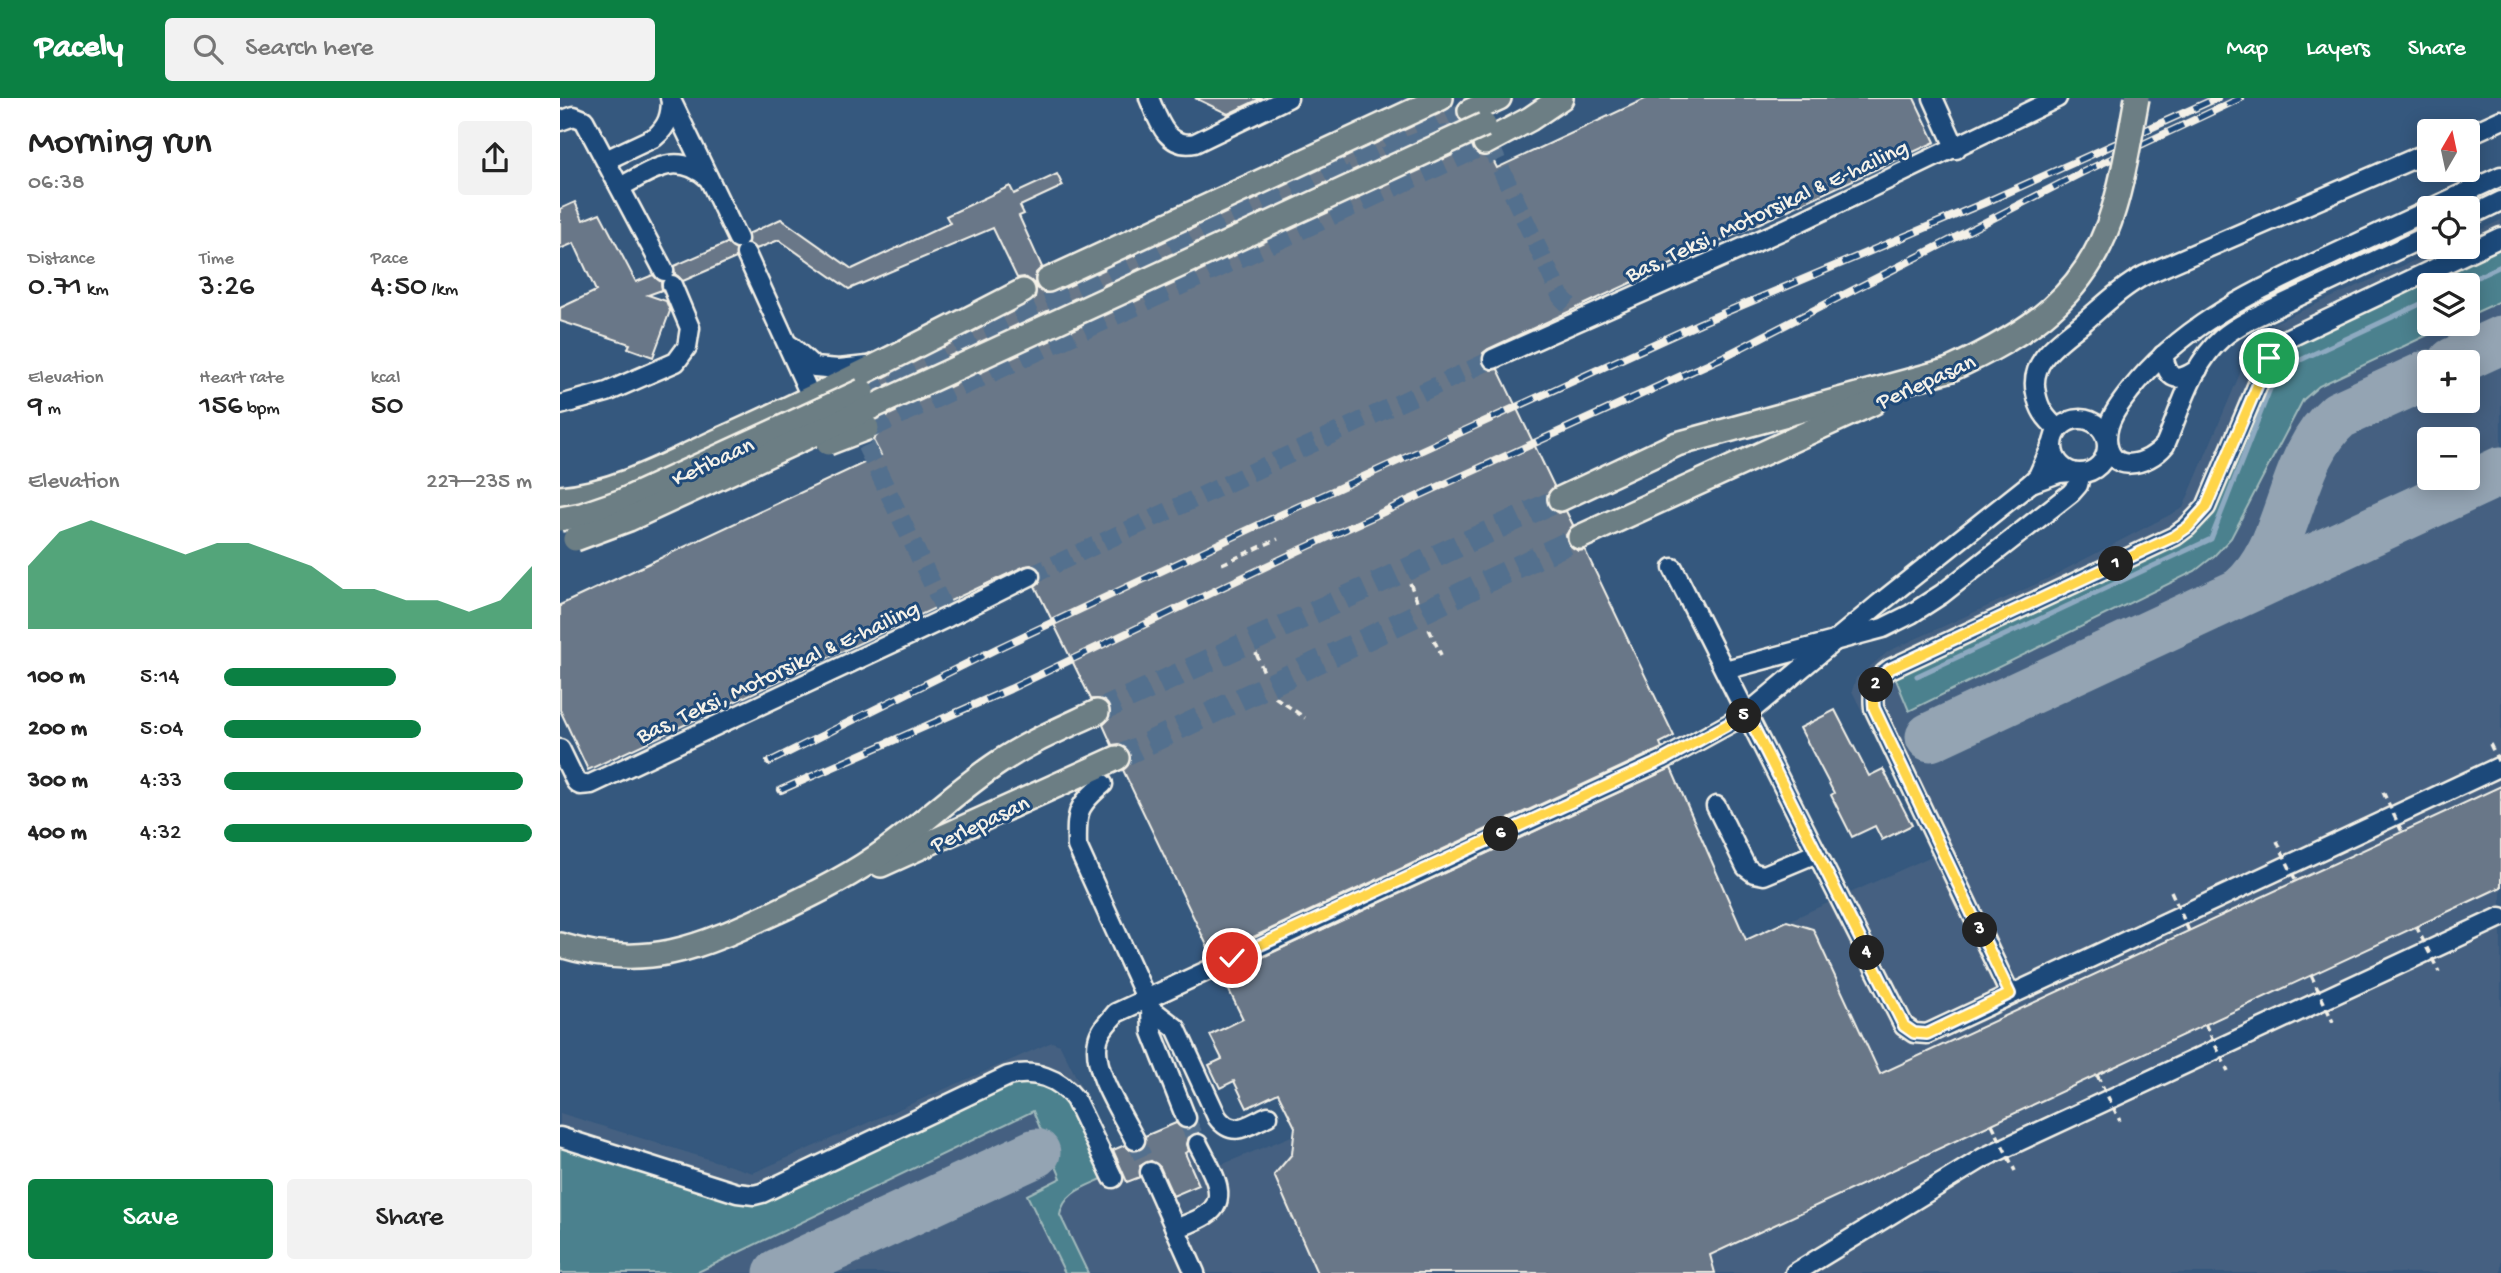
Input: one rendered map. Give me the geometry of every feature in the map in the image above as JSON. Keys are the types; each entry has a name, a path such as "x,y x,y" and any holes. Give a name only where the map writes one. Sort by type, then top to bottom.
{"main road":[{"path":"1048,280 1441,98"},
{"path":"1470,111 1499,98"},
{"path":"560,541 575,539 629,519 1543,98"},
{"path":"1485,143 1530,119 1561,98"},
{"name":"Perlepasan","path":"1580,537 1820,426 1949,370 2028,329 2068,295 2095,255 2114,210 2137,98"},
{"path":"560,498 578,497 615,488 838,386 1023,291"},
{"path":"1560,499 1677,444 1949,370"},
{"name":"Ketibaan","path":"560,519 582,515 620,502 863,390"},
{"path":"698,466 792,452 826,444 867,428"},
{"path":"560,945 614,957 667,954 716,939 840,882 904,838 1003,759 1097,712"},
{"name":"Perlepasan","path":"840,882 916,851 1117,758"}],"street":[{"path":"606,160 661,132 670,117 671,98"},
{"path":"671,98 812,398"},
{"path":"1149,98 1168,136 1186,145 1288,98"},
{"path":"1933,98 1956,149"},
{"name":"Bas, Teksi, Motorsikal & E-hailing","path":"1493,359 1583,313 1956,149 2048,100"},
{"path":"560,121 574,116 584,120 668,278 690,328 687,347 676,362 607,392 560,405"},
{"path":"2480,130 2501,120"},
{"path":"2077,473 2057,462 2055,437 2040,408 2035,387 2038,365 2049,352 2123,289 2145,275 2417,157"},
{"path":"620,187 667,164 693,167 708,178"},
{"path":"2459,196 2501,176"},
{"path":"2480,211 2501,201"},
{"path":"2031,483 2059,473 2077,473 2098,466 2107,450 2107,431 2114,412 2163,355 2206,320 2256,291 2417,216"},
{"path":"2010,994 1874,708 1874,690 1878,680 1890,669 2181,532 2206,507 2269,358 2282,341 2501,237"},
{"path":"1135,1140 1102,1076 1096,1056 1098,1038 1116,1013 1148,1003 1663,760 1747,714 2031,483 2038,476 2064,422 2082,418 2098,425 2112,456 2121,463 2136,464 2155,456 2165,445 2198,369 2221,339 2255,317 2417,241"},
{"path":"785,341 814,367 852,369 884,363"},
{"path":"2163,355 2166,370 2176,378 2186,377 2198,369"},
{"path":"838,386 863,390"},
{"path":"1725,670 1883,628 1912,614 1942,594 2071,493 2078,485 2077,473"},
{"path":"1673,568 1904,1026 1914,1033 1927,1034 2501,767"},
{"name":"Bas, Teksi, Motorsikal & E-hailing","path":"560,749 572,778 580,785 591,784 1030,576"},
{"path":"1103,784 1083,801 1076,822 1077,846 1148,1003 1152,1032 1186,1118"},
{"path":"1716,806 1746,867 1754,873 1764,875 1817,853"},
{"path":"1795,1273 1983,1158 2501,917"},
{"path":"1148,1003 1176,1028 1224,1127 1237,1130 1268,1115"},
{"path":"560,1137 737,1193 754,1195 1008,1076 1032,1073 1061,1084 1069,1090 1113,1178"},
{"path":"1175,1229 1207,1215 1215,1207 1219,1195 1216,1180 1198,1144"},
{"path":"1150,1172 1195,1273"}],"path":[{"path":"1222,564 1278,539"},
{"path":"1410,583 1418,601"},
{"path":"1429,629 1441,654"},
{"path":"1256,653 1264,672"},
{"path":"1275,697 1305,718"},
{"path":"2490,744 2501,767"},
{"path":"2384,792 2402,832"},
{"path":"2277,841 2296,881"},
{"path":"2171,891 2189,931"},
{"path":"2416,926 2439,972"},
{"path":"2311,975 2333,1022"},
{"path":"2206,1024 2228,1072"},
{"path":"2097,1075 2120,1121"},
{"path":"1992,1124 2015,1171"}],"shaded area":[{"path":"2501,220 2501,1273 560,1273 560,1113 753,1173 1052,1042 1060,1045 1113,1150 1190,1116 1216,1167 1294,1135 1295,1127 1223,978 1671,767 1746,940 1934,855 1852,691 1856,678 1889,651 2043,581 2183,508 2256,336 2274,323 2418,259 2480,259 2480,230"}],"green space":[{"path":"2501,244 2501,301 2480,311 2480,273 2441,273 2470,259 2480,259 2480,254"},
{"path":"2417,284 2417,336 2425,336 2319,386 2303,400 2231,538 2214,556 2195,571 1909,711 1895,677 2191,535 2201,524 2275,360 2283,349"},
{"path":"1038,1080 1067,1099 1104,1178 1071,1196 1062,1207 1060,1215 1088,1273 1065,1273 1027,1195 1061,1178 1033,1111 696,1273 560,1273 560,1144 746,1202 1011,1082"}],"building":[{"path":"1195,98 1262,98 1228,114"},
{"path":"1647,98 1914,98 1935,142 1483,353 1483,364 1491,370 1498,369 1554,486 1546,497 1548,506 1558,513 1566,511 1573,525 1566,535 1568,543 1578,551 1585,550 1674,736 1660,743 1662,748 1212,956 1123,770 1131,760 1129,752 1119,744 1112,745 1103,725 1109,719 1110,707 1104,700 1091,699 1035,586 1040,582 1040,572 1031,565 588,770 560,710 560,605 881,455 873,440 881,431 878,420 1472,146 1478,155 1491,156 1497,168"},
{"path":"1449,109 1456,109 1460,121 876,390 873,383 1029,303 1035,298 1036,287 1046,294 1054,293"},
{"path":"1057,174 1063,186 1020,206 1024,214 1019,216 1042,267 1036,273 1035,284 1024,277 1017,278 993,228 849,289 779,240 756,249 748,243 748,234 781,219 852,269 950,223 946,216 1010,186 1014,194"},
{"path":"575,202 583,220 600,213 636,282 653,275 661,282 662,290 648,295 666,301 670,311 653,357 628,348 630,344 560,321 560,308 596,291 574,243 560,249 560,209"},
{"path":"727,243 736,250 736,258 683,281 675,274 674,266"},
{"path":"1835,710 1869,776 1883,769 1912,825 1882,840 1875,826 1852,837 1831,795 1834,793 1800,728"},
{"path":"1671,768 1746,940 1787,921 1813,929 1880,1074 2501,786 2501,887 1710,1255 1715,1273 1317,1273 1274,1175 1292,1154 1295,1127 1278,1093 1247,1108 1234,1081 1220,1088 1209,1065 1222,1059 1210,1035 1243,1019 1222,976"},
{"path":"1176,1123 1185,1129 1195,1125 1198,1133 1189,1137 1189,1151 1185,1153 1199,1185 1173,1196 1160,1167 1151,1161 1140,1166 1140,1177 1127,1182 1113,1150 1125,1145 1130,1150 1140,1150 1145,1145 1145,1136"}],"waterway":[{"path":"2480,276 2501,266"},
{"path":"1917,676 2211,539 2277,371 2417,306"}],"taxiway":[{"path":"2479,350 2501,340"},
{"path":"2242,591 2259,572 2272,551 2309,455 2322,434 2339,415 2417,379"},
{"path":"1930,737 2501,471"},
{"path":"778,1273 1036,1153"}],"tunnel":[{"path":"862,391 1470,111"},
{"path":"1337,181 1422,140 1449,134 1473,140 1494,154 1561,297 1575,311"},
{"path":"867,428 1485,143"},
{"path":"1030,576 1493,359"},
{"path":"864,389 909,381"},
{"path":"854,421 948,617"},
{"path":"1097,712 1560,499"},
{"path":"1117,758 1580,537"},
{"path":"1186,1118 1198,1144"},
{"path":"1135,1140 1150,1172"}],"railway":[{"path":"769,762 996,649 1282,514 1700,323 1984,203 2217,98"},
{"path":"781,790 1010,689 1298,551 1725,356 2081,173 2241,98"}],"route":[{"path":"1232,958 1663,760 1747,714 1904,1026 1914,1033 1927,1034 2010,994 1874,708 1874,690 1878,680 1890,669 2175,536 2188,527 2206,507 2269,358"}]}
